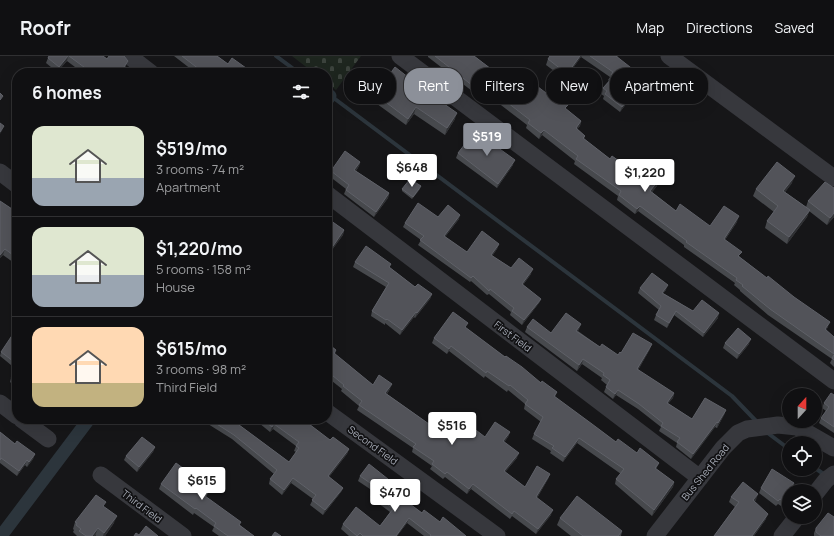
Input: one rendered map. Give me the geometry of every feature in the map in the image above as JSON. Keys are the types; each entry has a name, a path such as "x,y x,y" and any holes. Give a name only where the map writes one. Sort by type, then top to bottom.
{"street":[{"path":"129,56 145,68"},
{"path":"400,56 834,381"},
{"path":"669,56 834,178"},
{"path":"0,172 12,181"},
{"name":"First Field","path":"332,198 700,478"},
{"path":"0,403 12,412"},
{"name":"Second Field","path":"332,416 497,536"},
{"path":"28,424 48,439"},
{"name":"Bus Shed Road","path":"655,536 722,448 738,433 747,429 778,425 797,427 834,448"},
{"name":"Third Field","path":"101,475 182,536"},
{"path":"822,486 830,477"},
{"path":"782,536 791,524"}],"green space":[{"path":"292,56 361,56 352,68 344,68 344,79 336,90 332,87 332,68 308,68"}],"building":[{"path":"49,56 68,56 59,67 48,58"},
{"path":"69,56 103,56 107,59 109,56 124,56 128,61 124,67 125,68 85,68"},
{"path":"182,56 217,56 228,64 232,58 246,68 198,68"},
{"path":"435,56 474,56 490,68 471,68 471,84 463,78 463,68 450,68"},
{"path":"550,56 580,56 571,68 559,68 548,59"},
{"path":"590,56 616,56 631,68 610,68 610,70"},
{"path":"395,67 404,74 404,104 444,104 457,113 447,128 416,107 408,119 388,104 396,104 396,68 394,68"},
{"path":"610,80 610,98 605,94 607,91 603,88"},
{"path":"538,87 546,93 546,104 568,105 565,108 581,121 576,128 585,136 583,138 610,159 612,156 636,173 640,167 658,181 650,191 676,211 680,204 710,226 724,206 739,216 724,239 742,252 738,256 767,278 768,276 794,297 830,322 825,329 834,337 834,354 770,309 742,286 743,285 736,280 737,278 686,242 687,241 640,206 637,209 619,195 621,191 576,159 578,156 544,130 541,133 528,123 530,120 509,104 538,104"},
{"path":"0,93 3,96 0,100"},
{"path":"0,123 4,126 0,132"},
{"path":"475,131 515,160 498,184 458,153"},
{"path":"345,151 360,162 354,170 389,193 376,212 346,190 349,185 332,172"},
{"path":"777,162 795,176 783,191 810,210 789,237 767,221 778,206 756,189"},
{"path":"410,179 421,186 413,197 402,189"},
{"path":"825,182 834,188 834,213 830,218 808,201"},
{"path":"0,201 12,209 12,254 5,249 0,255"},
{"path":"418,203 438,217 448,205 460,215 444,236 467,252 482,231 499,244 491,255 511,268 519,258 533,269 522,284 541,299 524,320 512,311 514,308 490,289 489,291 473,276 471,278 420,240 424,236 405,223"},
{"path":"332,222 344,230 332,248"},
{"path":"366,246 391,264 389,267 415,287 418,284 432,294 402,330 387,319 386,320 372,311 389,283 355,262"},
{"path":"652,273 668,285 662,293 693,311 702,300 719,313 704,333 676,311 669,323 656,315 661,306 640,288"},
{"path":"453,312 468,323 465,327 505,357 506,356 522,367 541,383 542,381 557,392 554,396 616,442 618,439 637,453 640,448 659,463 655,468 674,482 654,510 616,479 624,469 579,438 565,457 552,448 554,446 534,434 543,417 525,404 528,400 510,385 509,386 487,371 486,373 451,346 449,349 434,338"},
{"path":"566,313 581,324 576,331 600,347 602,344 618,355 620,352 621,353 633,333 652,344 637,369 674,393 667,403 692,419 705,398 726,410 718,423 717,422 693,454 677,442 680,438 661,426 663,423 639,404 618,390 615,394 606,387 610,380 603,375 604,373 583,359 579,365 527,327 533,319 551,333"},
{"path":"738,328 751,339 739,354 725,343"},
{"path":"12,336 12,360 1,352"},
{"path":"332,347 336,350 334,353 373,385 379,375 392,384 385,393 429,424 430,423 451,437 464,421 485,437 495,422 510,432 503,441 519,453 504,471 525,487 537,466 550,474 536,497 553,510 538,529 514,511 512,514 473,484 469,489 447,472 445,474 432,464 434,461 413,447 416,444 359,405 362,401 343,386 344,385 332,375"},
{"path":"831,393 834,395 834,427 822,419 829,407 824,403"},
{"path":"217,424 238,424 289,462 299,448 296,446 299,442 274,424 309,424 330,440 333,437 349,449 328,476 343,488 325,510 312,500 316,495 293,478 284,490 270,479 277,470 234,435"},
{"path":"0,432 15,444 17,441 35,454 29,462 27,460 19,471 1,458 0,460"},
{"path":"142,437 155,447 139,467 126,456"},
{"path":"176,463 191,474 189,476 209,491 205,496 241,522 239,525 254,536 228,536 214,526 216,523 161,484"},
{"path":"369,464 398,487 394,492 422,513 424,510 440,522 443,517 466,536 430,536 431,535 409,518 396,536 363,536 360,533 357,536 343,524 356,507 380,526 393,509 372,492 376,487 360,476"},
{"path":"772,469 794,483 782,484 782,500 780,499 778,501 761,488"},
{"path":"743,482 758,494 753,500 768,514 752,536 714,536 739,502 731,497"},
{"path":"96,495 106,502 103,506 117,516 104,533 98,528 92,536 86,536 79,531 81,529 75,522"},
{"path":"577,496 622,531 618,536 583,536 560,518"},
{"path":"828,513 834,517 834,536 821,536 816,532 816,528 819,524 822,524 822,520"},
{"path":"146,526 158,536 134,536 136,533 139,535"},
{"path":"275,532 281,536 272,536"}],"waterway":[{"path":"276,56 292,68"},
{"path":"332,97 732,396 758,423"},
{"path":"1,536 85,424"},
{"path":"765,431 782,444"}]}
